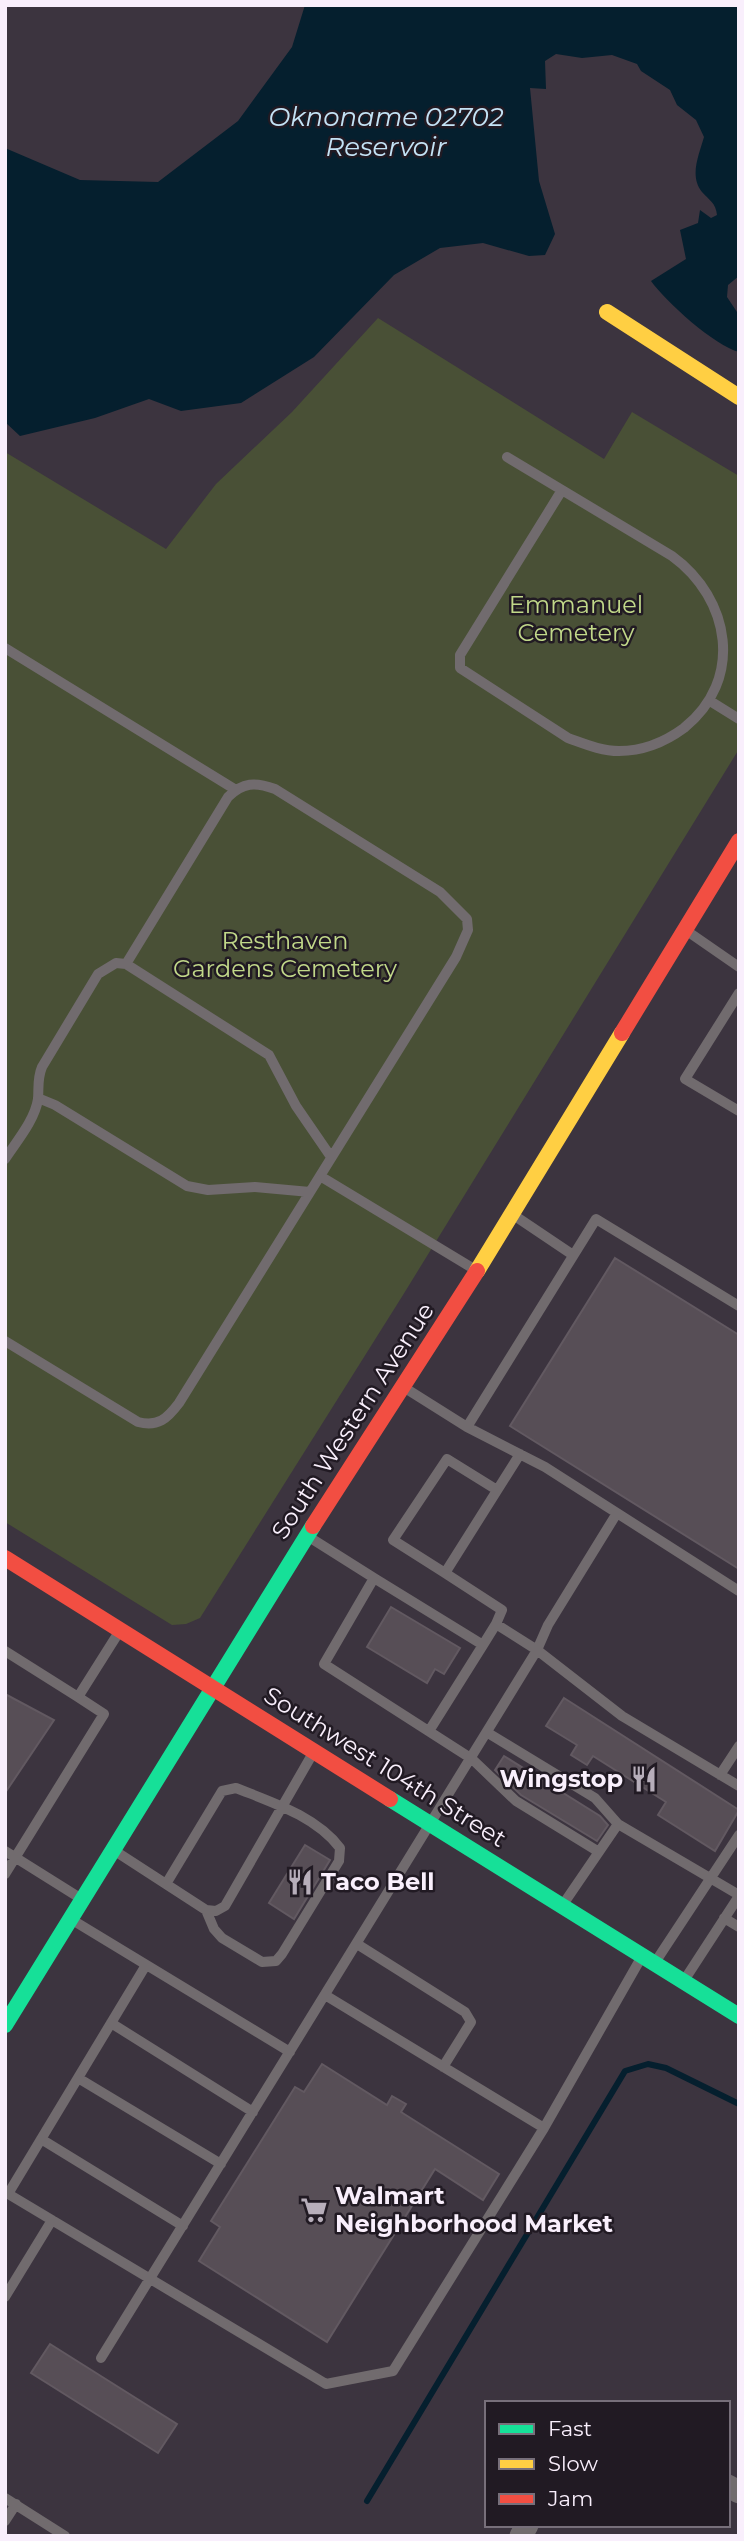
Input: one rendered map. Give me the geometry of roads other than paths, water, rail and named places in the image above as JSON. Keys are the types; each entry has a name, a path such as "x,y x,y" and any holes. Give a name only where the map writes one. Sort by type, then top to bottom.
{"main road":[{"path":"607,312 739,397"},
{"name":"South Western Avenue","path":"5,2025 307,1535 512,1214 739,841"},
{"name":"Southwest 104th Street","path":"5,1558 739,2016"}],"lane":[{"path":"507,457 562,490 671,556 703,586 717,610 722,636 720,677 710,701 691,722 658,744 637,750 608,750 568,738 477,682 460,668 460,655 562,490"},
{"path":"5,648 236,790"},
{"path":"710,701 739,719"},
{"path":"5,1341 138,1422 158,1424 179,1403 456,957 468,930 467,919 440,892 275,789 253,784 236,790 126,964"},
{"path":"684,929 739,967"},
{"path":"5,1159 27,1125 38,1098 36,1080 41,1067 91,984 107,967 116,963 126,964 269,1055 296,1106 331,1157"},
{"path":"739,993 685,1079 739,1111"},
{"path":"38,1098 55,1105 187,1186 208,1190 255,1187 310,1192"},
{"path":"320,1176 477,1270"},
{"path":"512,1214 573,1255"},
{"path":"467,1427 596,1219 739,1306"},
{"path":"403,1387 467,1427 545,1466 739,1591"},
{"path":"445,1573 520,1454"},
{"path":"429,1731 502,1610 393,1540 447,1459 497,1490"},
{"path":"101,2358 488,1733 537,1650 548,1625 617,1513"},
{"path":"307,1535 483,1645"},
{"path":"374,1578 324,1664 472,1759 516,1801 599,1852"},
{"path":"496,1624 537,1650 622,1716 739,1786"},
{"path":"78,1697 121,1629"},
{"path":"5,1651 104,1714 5,1874"},
{"path":"488,1733 595,1798 618,1824 739,1895 683,1981"},
{"path":"720,1775 739,1746"},
{"path":"113,1849 206,1910 216,1911 225,1906 315,1750"},
{"path":"166,1884 222,1791 236,1788 283,1806 329,1835 340,1848 341,1854 276,1961 262,1962 222,1938 214,1929 206,1910"},
{"path":"563,1906 618,1824"},
{"path":"146,1965 6,2193 326,2384 393,2371 648,1959 739,1835"},
{"path":"5,1851 82,1899"},
{"path":"724,1918 739,1927"},
{"path":"71,1919 290,2052"},
{"path":"357,1944 465,2012 471,2022 443,2067"},
{"path":"325,1995 544,2128"},
{"path":"111,2023 253,2112"},
{"path":"78,2078 221,2164"},
{"path":"41,2139 183,2226"},
{"path":"5,2297 52,2220"},
{"path":"5,2498 65,2536"},
{"path":"5,2521 16,2504"}],"water":[{"name":"Oknoname 02702 Reservoir","path":"305,5 739,5 739,276 728,285 727,297 739,315 739,352 717,341 692,322 651,281 686,259 680,230 698,223 700,210 711,218 717,215 714,205 702,192 696,179 696,165 704,137 696,120 677,105 670,90 641,71 637,64 612,55 582,58 556,54 545,61 546,89 530,88 539,181 555,234 545,255 529,256 483,243 440,248 394,275 314,357 241,403 181,411 149,399 95,418 20,436 5,422 5,148 80,180 158,182 238,121 292,47"}],"waterway":[{"path":"367,2501 625,2071 648,2064 666,2068 739,2104"}],"place":[{"name":"Wingstop","path":"644,1779"},
{"name":"Taco Bell","path":"300,1882"},
{"name":"Walmart Neighborhood Market","path":"314,2210"}],"park label":[{"name":"Emmanuel Cemetery","path":"576,619"},
{"name":"Resthaven Gardens Cemetery","path":"285,955"}]}
